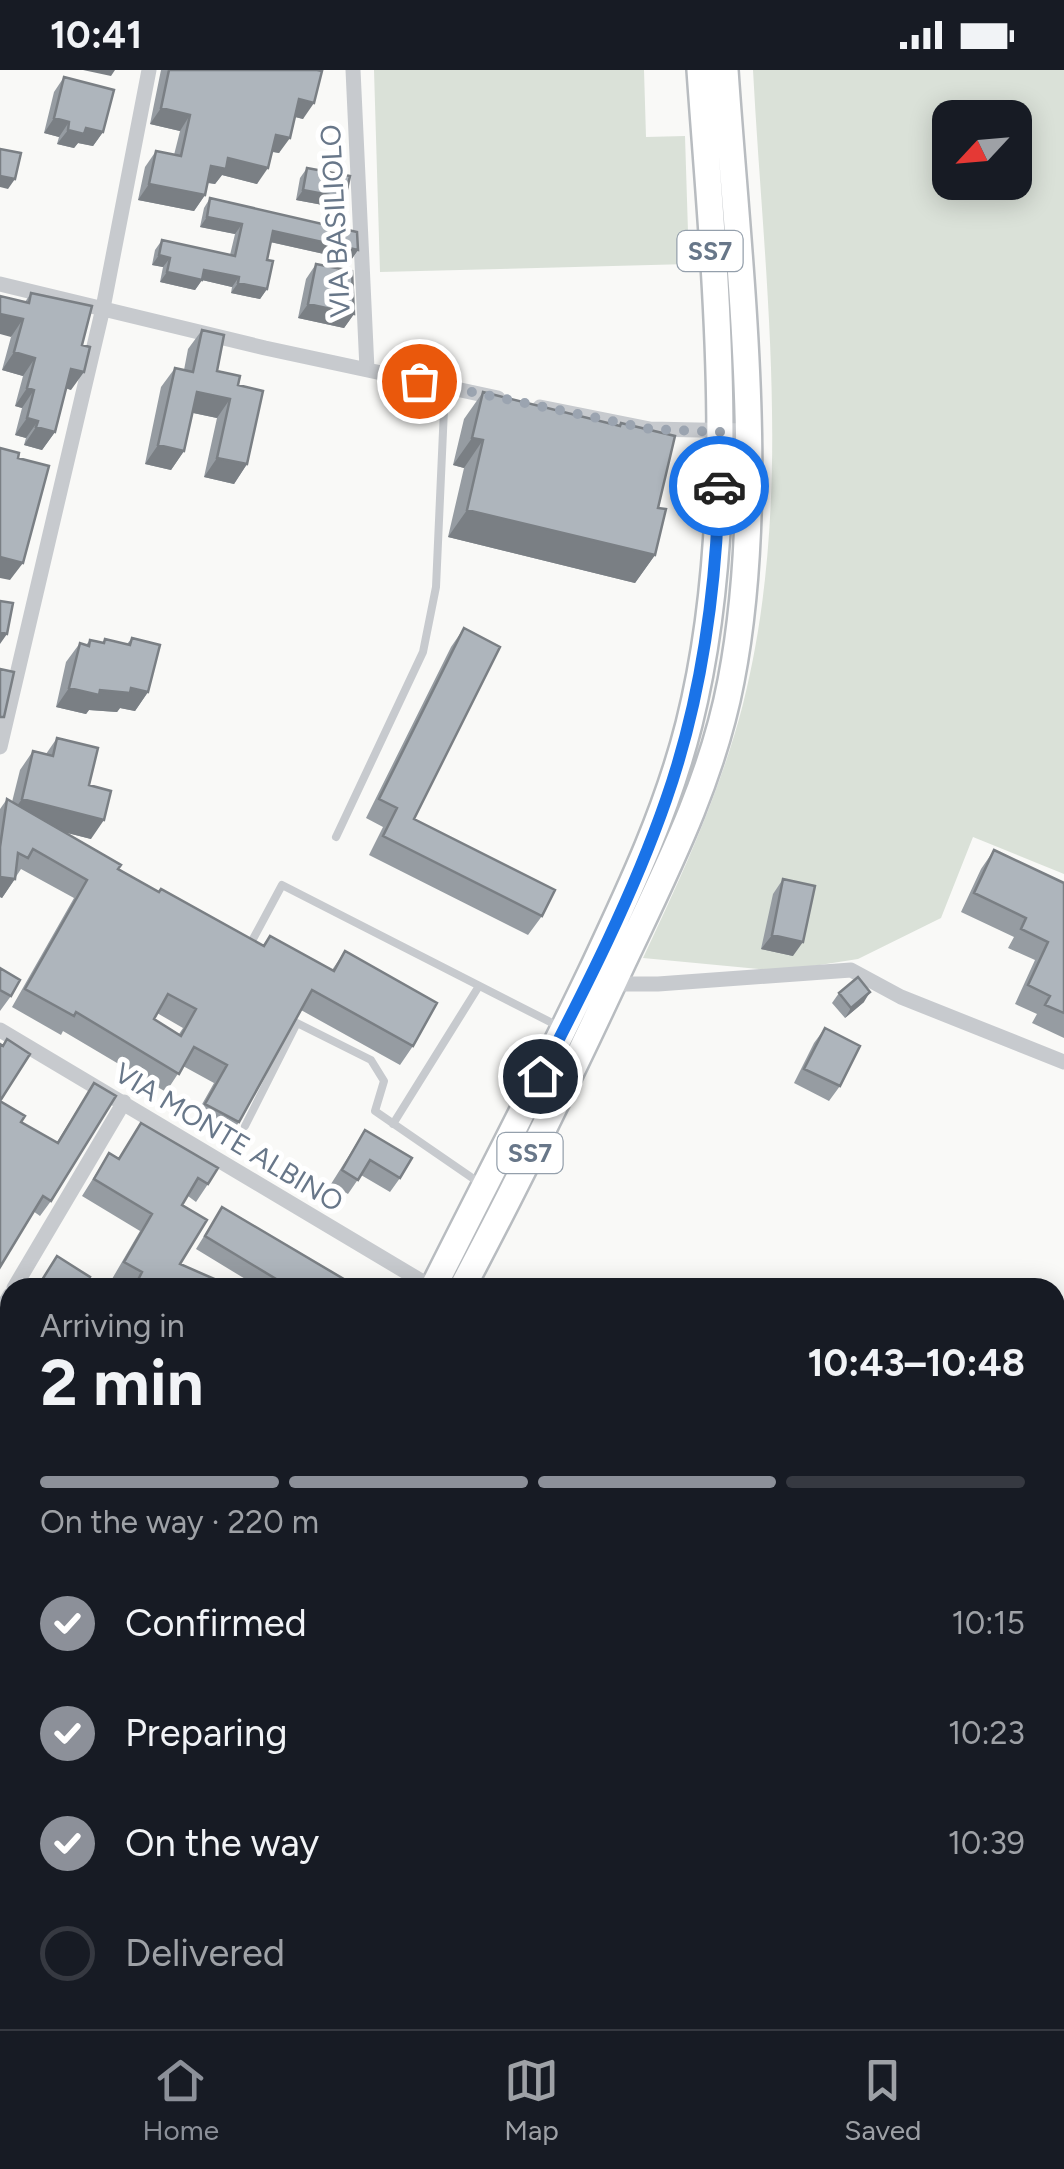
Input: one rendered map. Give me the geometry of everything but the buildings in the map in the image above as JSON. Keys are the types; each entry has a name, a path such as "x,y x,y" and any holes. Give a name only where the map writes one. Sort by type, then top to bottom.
{"main road":[{"name":"SS7","path":"438,1278 643,862 696,693 715,570 720,432 700,70"},
{"name":"SS7","path":"467,1278 690,817 719,734 734,666 746,537 746,431 725,70"}],"street":[{"path":"0,747 103,308 149,70"},
{"name":"VIA BASILIOLO","path":"353,70 367,369"},
{"path":"0,284 445,387 650,429 746,431"},
{"path":"612,984 783,977 851,970 900,997 1064,1062"},
{"name":"VIA MONTE ALBINO","path":"0,1030 416,1278"},
{"path":"20,1278 124,1102"}],"lane":[{"path":"336,837 423,652 436,587 445,387"},
{"path":"253,938 282,885 564,1029"},
{"path":"394,1124 479,986"},
{"path":"245,1126 297,1023 372,1060 384,1081 375,1112 485,1186"}],"shaded area":[{"path":"374,70 644,70 646,137 685,136 689,264 380,272"},
{"path":"753,70 1064,70 1064,874 973,837 941,918 858,959 781,971 643,958 712,802 743,704 759,626 772,468 768,308"}],"way so far":[{"path":"419,381 650,429 720,432 719,486"}],"route":[{"path":"540,1076 633,886 682,751 710,613 719,486"}]}
